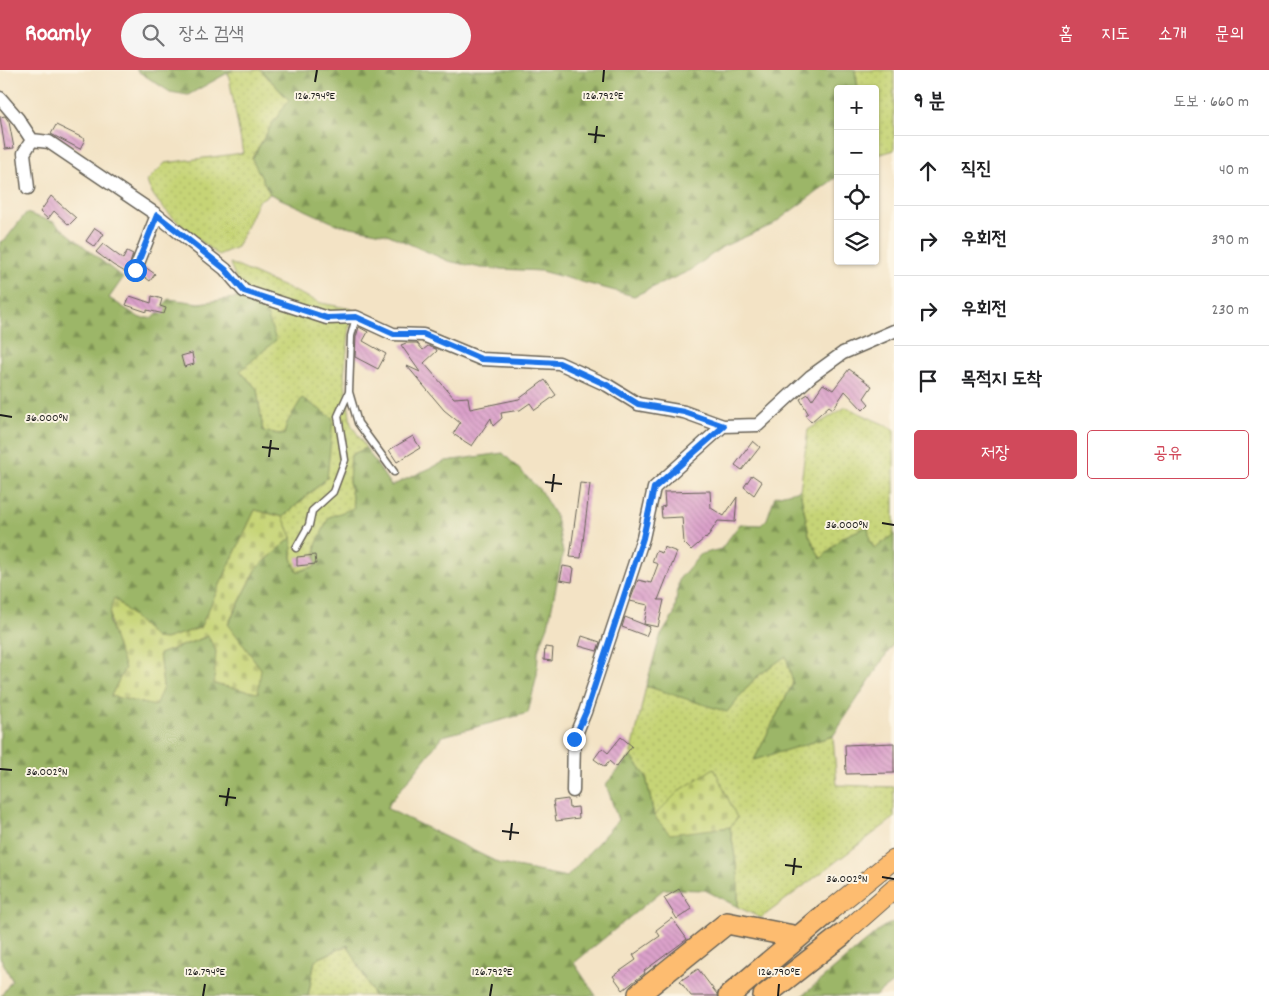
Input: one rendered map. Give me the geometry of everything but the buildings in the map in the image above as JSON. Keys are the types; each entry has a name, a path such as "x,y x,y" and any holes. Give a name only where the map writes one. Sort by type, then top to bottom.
{"highway":[{"path":"729,996 827,913"},
{"path":"640,996 639,994 727,923 798,937"},
{"path":"764,996 842,935"}],"main road":[{"path":"827,913 894,859"},
{"path":"842,935 894,889"}],"street":[{"path":"0,98 18,119 32,140 49,142 157,215 225,269 244,291 327,318 356,317 394,334 423,334 481,359 559,363 607,385 638,404 684,412 724,426 758,426 811,376 843,353 894,331"},
{"path":"28,188 24,153 32,140"},
{"path":"135,270 157,215"},
{"path":"573,791 574,739 586,712 643,538 654,488 724,426"}],"lane":[{"path":"356,317 351,336 349,392 358,423 394,472"},
{"path":"296,548 308,525 312,511 333,492 344,460 338,416 349,392"}],"green space":[{"path":"136,70 233,70 188,95 170,92"},
{"path":"233,70 261,70 289,100 252,158 270,194 258,201 237,247 218,255 167,211 151,191 147,181 165,163 243,153 228,72"},
{"path":"261,70 855,70 857,85 834,85 834,179 772,225 722,247 691,270 634,296 541,271 481,268 448,261 387,234 336,224 270,194 252,159 272,124 289,100"},
{"path":"855,70 894,70 894,150 879,155 879,85 857,85"},
{"path":"26,213 54,222 123,278 109,298 140,318 153,318 169,299 199,303 242,297 264,307 276,340 240,371 257,389 263,431 284,435 287,423 302,398 333,418 327,478 283,517 255,510 200,628 165,639 155,638 114,598 109,622 125,668 111,696 163,687 159,654 209,636 216,651 215,684 261,669 228,625 257,568 292,537 292,558 297,572 316,566 316,545 329,517 354,508 349,481 351,455 366,448 391,486 446,461 503,453 540,490 556,517 563,553 548,626 538,651 537,675 528,713 443,736 386,808 501,864 567,877 618,820 606,784 631,756 646,776 654,816 670,833 730,827 738,875 738,907 705,890 664,889 574,963 596,996 374,996 348,945 315,960 308,996 1,996 12,980 0,957 0,242 6,239"},
{"path":"230,263 321,303 352,309 344,375 351,424 366,448 351,455 349,481 354,508 316,545 316,566 297,572 292,558 292,537 283,517 327,478 287,423 284,435 263,431 257,389 240,371 264,307 242,297"},
{"path":"846,407 894,429 894,534 876,549 870,542 867,527 841,538 821,560 809,535 800,490 808,430"},
{"path":"800,490 809,535 821,559 841,538 868,526 870,542 875,549 894,534 894,643 833,736 754,760 793,683 786,656 755,678 727,712 646,686 660,637 674,615 679,579 701,554 721,549 740,524 761,525 767,519 775,496"},
{"path":"255,510 283,517 292,537 257,568 228,624 261,669 258,693 214,684 216,651 208,636 159,654 163,687 155,706 111,696 125,668 111,625 111,607 114,598 155,638 165,639 200,628"},
{"path":"786,655 793,683 755,759 833,736 837,785 894,787 894,818 761,918 738,907 738,875 730,827 737,818 714,769 679,791 654,816 646,776 631,756 646,686 727,711 755,678"},
{"path":"714,768 737,818 730,827 670,834 654,816 679,791"},
{"path":"894,922 894,982 875,996 802,996 883,927"},
{"path":"349,945 374,996 308,996 315,960"}],"route":[{"path":"135,270 157,215 225,269 244,291 327,318 356,317 394,334 423,334 481,359 559,363 607,385 638,404 684,412 724,426 654,488 643,538 586,712 574,739"}]}
